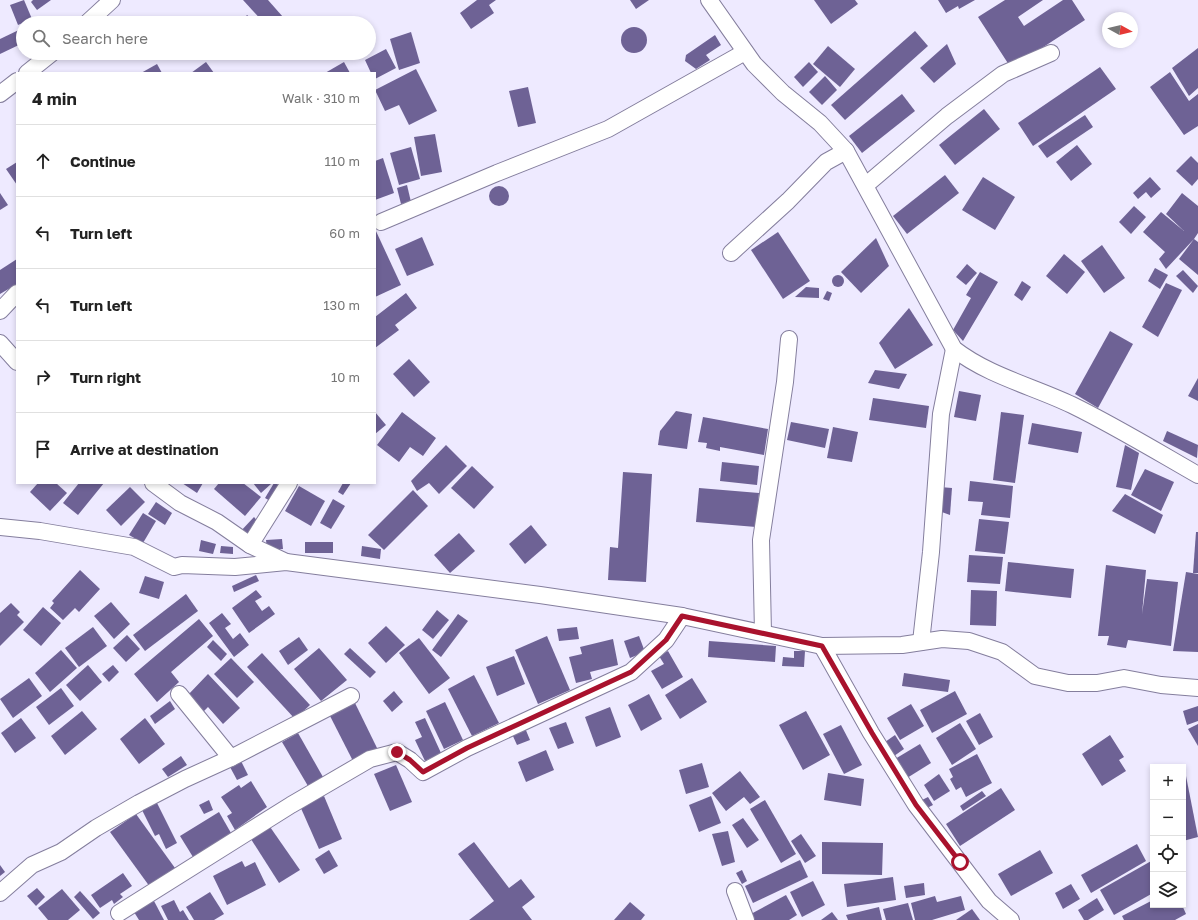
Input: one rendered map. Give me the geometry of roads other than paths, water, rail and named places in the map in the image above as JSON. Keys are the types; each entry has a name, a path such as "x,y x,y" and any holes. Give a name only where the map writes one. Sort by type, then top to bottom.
{"street":[{"path":"95,16 112,0"},
{"path":"709,0 754,64 778,88 820,123 846,151 866,185 954,349 969,360 1020,384 1070,404 1112,425 1198,475"},
{"path":"381,222 497,173 608,129 745,52"},
{"path":"866,185 946,116 1003,74 1051,53"},
{"path":"28,72 43,60"},
{"path":"0,94 16,82"},
{"path":"731,253 788,201 826,162 846,151"},
{"path":"0,311 16,294"},
{"path":"763,633 761,540 785,382 789,339"},
{"path":"0,343 16,361"},
{"path":"921,642 931,552 941,414 954,349"},
{"path":"154,484 180,503 217,522 250,544 286,562"},
{"path":"250,544 288,484"},
{"path":"0,527 40,530 134,547 174,567 182,565 235,567 286,562 540,595 682,616 822,646 902,645 942,639 969,641 1002,652 1035,676 1068,683 1097,683 1124,678 1160,685 1198,688"},
{"path":"119,913 291,805 370,759 397,752 410,760 423,772 467,748 631,672 666,640 682,616"},
{"path":"822,646 872,733 916,805 989,901 1011,920"},
{"path":"179,694 232,758"},
{"path":"0,892 32,865 61,852 96,828 139,803 185,779 232,758 351,696"},
{"path":"735,891 746,920"}]}
